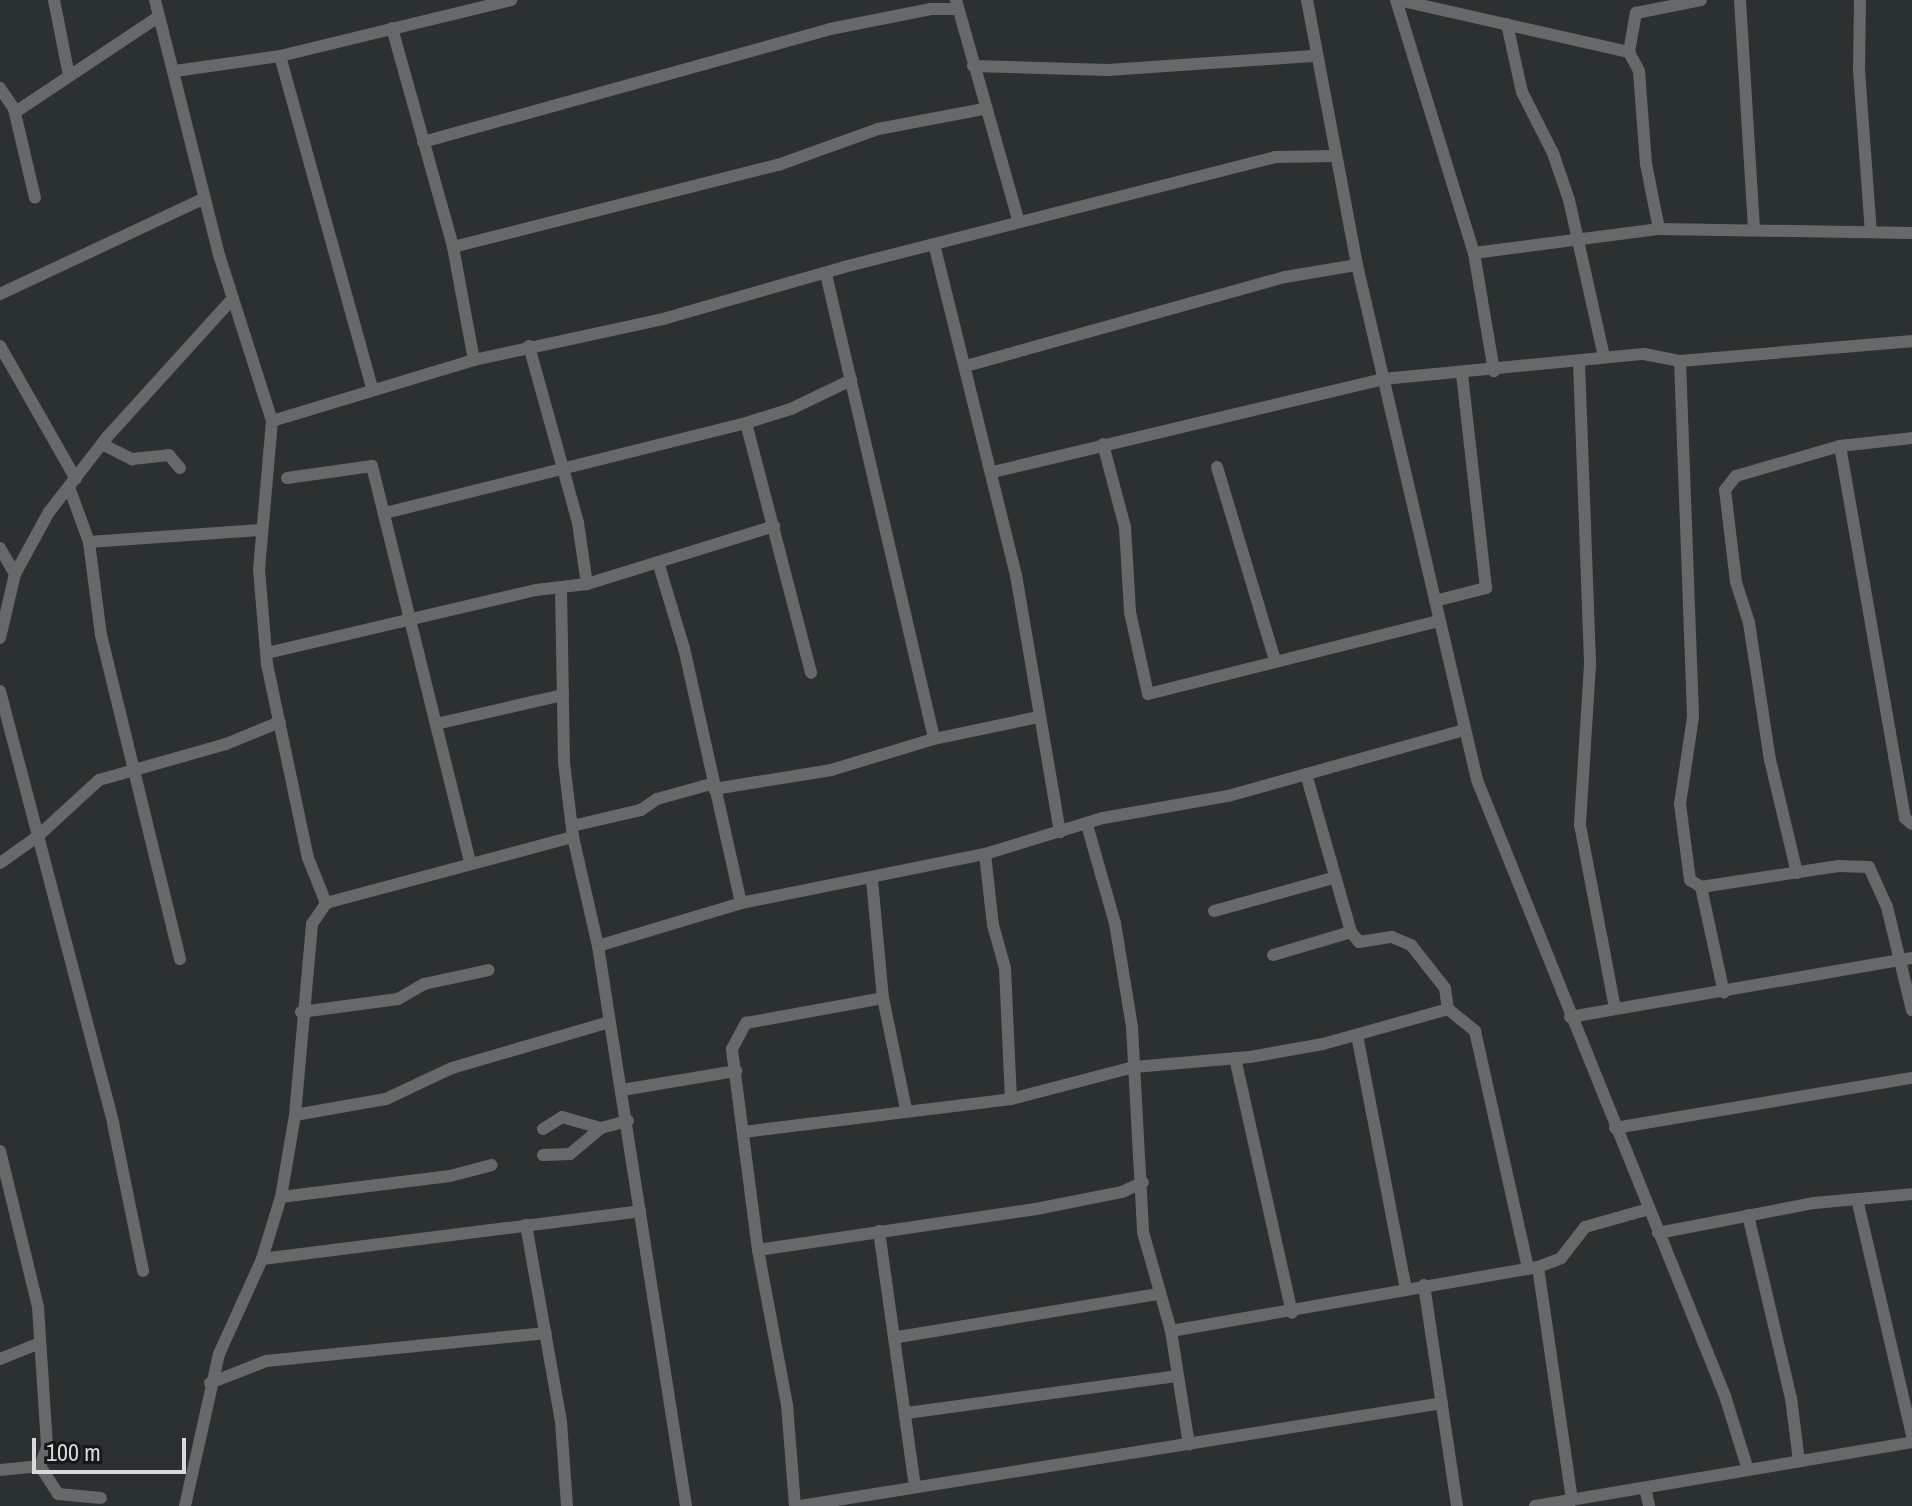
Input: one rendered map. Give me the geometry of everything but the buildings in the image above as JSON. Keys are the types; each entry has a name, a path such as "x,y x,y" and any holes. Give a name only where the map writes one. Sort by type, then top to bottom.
{"street":[{"path":"54,0 69,76"},
{"path":"155,0 205,198 272,421 261,530 267,653 308,858 326,903"},
{"path":"175,71 280,56 511,0"},
{"path":"1307,0 1357,265 1465,730 1490,818 1725,1396 1748,1470"},
{"path":"1494,371 1474,253 1397,0 1629,52"},
{"path":"1659,229 1646,164 1639,71 1629,52 1636,13 1701,0"},
{"path":"1740,0 1754,230"},
{"path":"1860,0 1859,70 1871,232"},
{"path":"423,142 830,29 957,5 984,109 1019,222"},
{"path":"14,109 158,17"},
{"path":"1507,24 1522,92 1562,174 1579,235 1604,357"},
{"path":"392,28 453,247 474,360"},
{"path":"280,56 372,387"},
{"path":"973,66 1108,70 1316,56"},
{"path":"0,88 14,109 35,198"},
{"path":"453,247 778,165 878,129 984,109"},
{"path":"272,421 372,387 474,360 663,319 934,244 1275,157 1336,156"},
{"path":"0,294 205,198"},
{"path":"1474,253 1579,235 1659,229 1912,233"},
{"path":"934,244 993,472 1029,638 1038,717 1060,832"},
{"path":"966,366 1285,277 1357,265"},
{"path":"826,274 934,739"},
{"path":"0,638 15,574 72,483 102,444 233,298"},
{"path":"993,472 1383,379 1462,375 1644,354 1680,361 1912,341"},
{"path":"0,346 72,483 89,542 101,635 180,959"},
{"path":"529,346 563,470 587,584"},
{"path":"1680,361 1693,717 1680,804 1690,880 1701,887 1838,866 1869,867 1882,889 1905,960 1912,1010"},
{"path":"1579,362 1590,665 1580,825 1615,1009"},
{"path":"1435,601 1486,588 1462,375"},
{"path":"385,513 746,423 791,409 851,380"},
{"path":"746,423 811,673"},
{"path":"1797,873 1770,760 1749,623 1736,582 1725,490 1736,476 1840,446 1912,438"},
{"path":"102,444 132,459 169,455 180,468"},
{"path":"1103,444 1125,527 1130,612 1148,694 1439,621"},
{"path":"1840,446 1905,818 1912,824"},
{"path":"287,478 372,466 408,622 470,862"},
{"path":"1217,467 1275,660"},
{"path":"267,653 587,584 774,526"},
{"path":"89,542 261,530"},
{"path":"0,548 15,574"},
{"path":"658,562 684,648 741,903"},
{"path":"561,588 563,695 572,832 598,946 628,1121 686,1506"},
{"path":"0,691 113,1123 143,1271"},
{"path":"436,724 563,695"},
{"path":"185,1506 210,1383 262,1259 281,1197 295,1115 301,1012 312,924 326,903 572,832 641,810 657,799 713,786 831,770 934,739 1038,717"},
{"path":"0,863 38,836 80,792 133,768 226,744 280,722"},
{"path":"598,946 741,903 872,880 985,854 1087,825 1228,796 1465,730"},
{"path":"0,755 13,750"},
{"path":"1306,774 1333,878 1351,932 1359,942 1392,937 1411,945 1445,988 1448,1009 1475,1031 1533,1268 1572,1501"},
{"path":"1087,825 1115,923 1134,1067 1143,1182 1143,1232 1158,1294 1171,1331 1189,1445"},
{"path":"985,854 993,925 1005,968 1011,1099"},
{"path":"1214,911 1333,878"},
{"path":"872,880 883,998 906,1109"},
{"path":"1701,887 1724,993"},
{"path":"1273,955 1351,932"},
{"path":"1570,1017 1905,960"},
{"path":"301,1012 398,999 424,984 489,970"},
{"path":"883,998 746,1023 732,1049 758,1250 787,1405 798,1506 1442,1403"},
{"path":"743,1132 906,1109 1011,1099 1134,1067 1235,1058 1357,1035 1448,1009"},
{"path":"295,1115 386,1099 452,1068 609,1022"},
{"path":"1357,1035 1406,1289"},
{"path":"1235,1058 1292,1313"},
{"path":"622,1090 736,1071"},
{"path":"1615,1128 1912,1078"},
{"path":"543,1129 562,1117 601,1128"},
{"path":"543,1155 570,1154 601,1128 628,1121"},
{"path":"0,1151 38,1307 47,1447 40,1466"},
{"path":"281,1197 450,1176 492,1165"},
{"path":"758,1250 1097,1198 1143,1182"},
{"path":"1658,1233 1748,1215 1912,1194"},
{"path":"1857,1199 1912,1435"},
{"path":"1171,1331 1292,1313 1424,1285 1533,1268 1561,1258 1585,1227 1649,1209"},
{"path":"262,1259 640,1211"},
{"path":"1748,1215 1791,1398 1799,1461"},
{"path":"526,1225 561,1422 567,1506"},
{"path":"879,1231 898,1337 915,1486"},
{"path":"1424,1285 1457,1506"},
{"path":"898,1337 1158,1294"},
{"path":"210,1383 266,1361 546,1333"},
{"path":"0,1359 40,1343"},
{"path":"907,1413 1176,1376"},
{"path":"1535,1506 1912,1442"},
{"path":"0,1470 40,1466"},
{"path":"40,1466 58,1494 101,1498"},
{"path":"1645,1488 1649,1506"}]}
